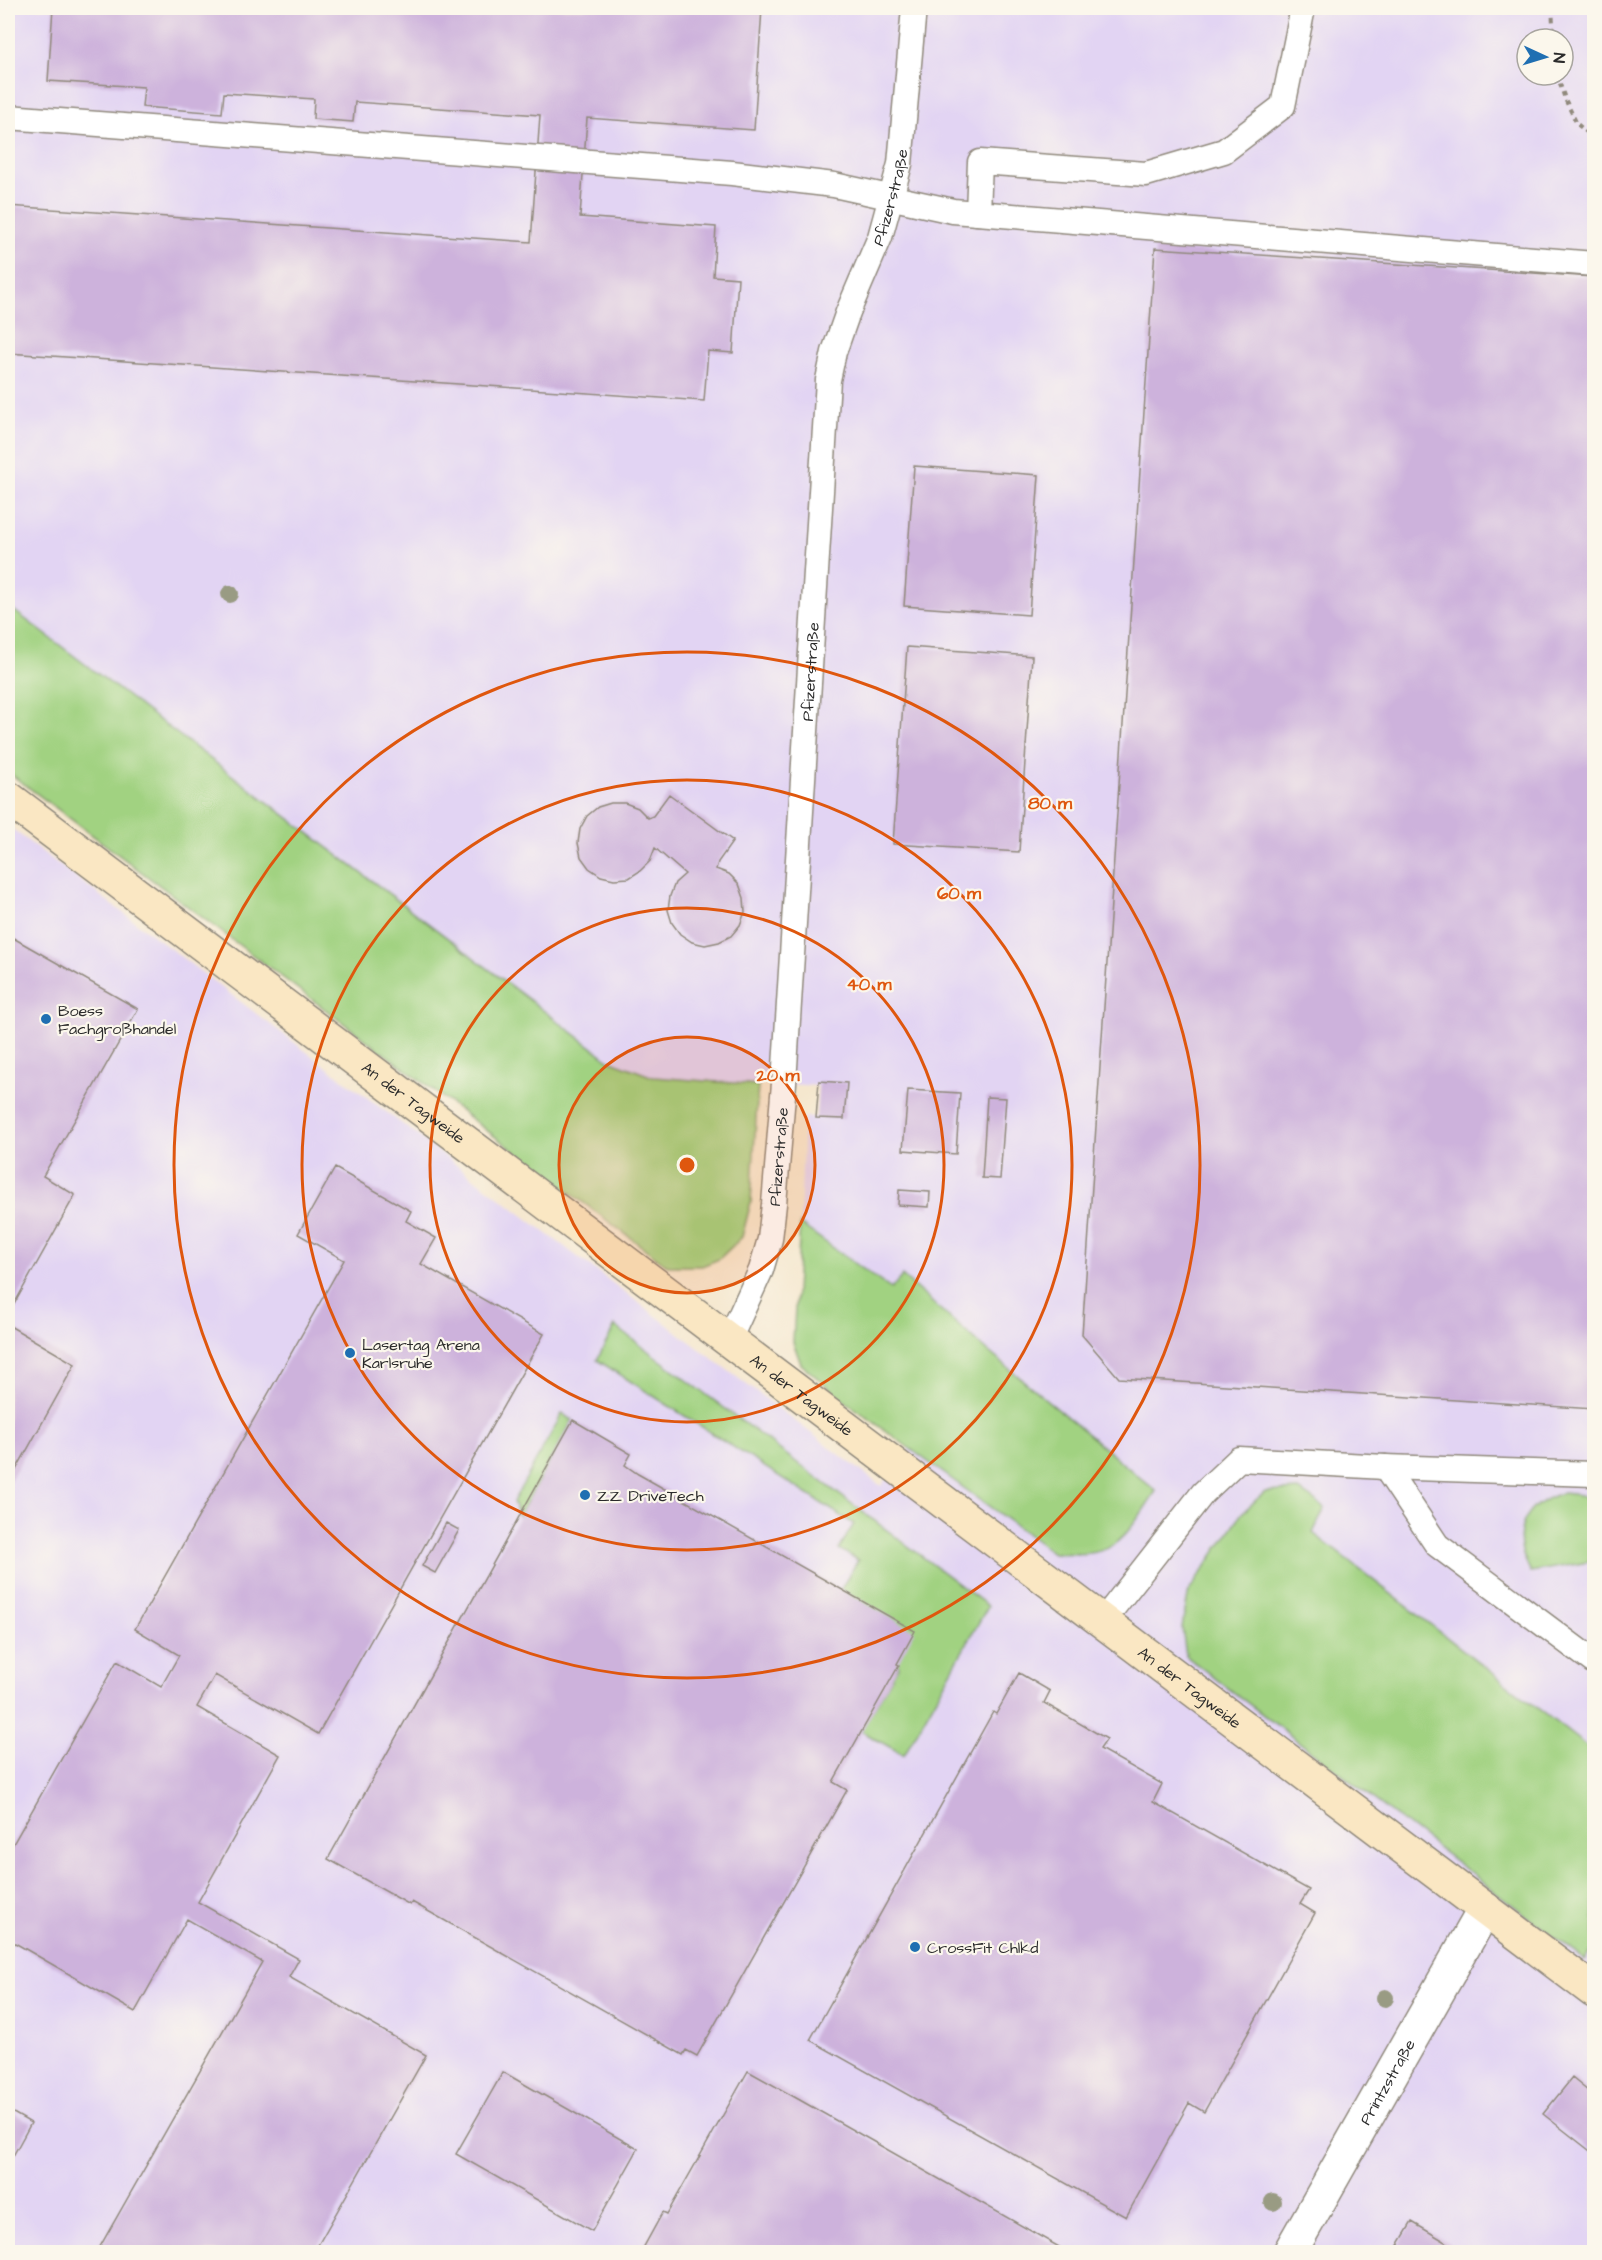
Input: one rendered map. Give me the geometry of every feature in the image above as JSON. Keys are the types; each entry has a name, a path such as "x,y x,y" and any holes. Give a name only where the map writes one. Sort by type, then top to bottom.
{"main road":[{"name":"An der Tagweide","path":"8,798 514,1176 1102,1622 1594,1991"}],"street":[{"name":"Printzstraße","path":"1290,2253 1485,1909"}],"lane":[{"name":"Pfizerstraße","path":"729,1340 761,1270 770,1239 774,1204 784,1083 828,380 834,352 880,237 902,153 914,8"},
{"path":"978,213 980,162 1146,174 1224,151 1282,106 1303,8"},
{"path":"8,117 732,173 834,185 953,211 1594,264"},
{"path":"1102,1622 1203,1493 1239,1459 1385,1467 1594,1474"},
{"path":"1385,1467 1437,1545 1594,1662"}],"path":[{"path":"1552,8 1553,27"},
{"path":"1561,87 1577,124 1594,138"}],"shaded area":[{"path":"8,8 1594,8 1594,2252 8,2252 8,826 881,1486 983,1347 902,1276 891,1289 800,1224 804,1117 816,1117 818,1086 759,1082 758,1085 653,1077 609,1060 8,606"}],"green space":[{"path":"8,606 609,1060 653,1077 758,1085 751,1202 742,1237 719,1259 702,1266 668,1266 8,772"},
{"path":"800,1224 891,1289 902,1276 983,1347 1156,1491 1126,1534 1107,1549 1100,1551 1084,1554 1053,1553 842,1399 801,1364 793,1342"},
{"path":"615,1326 988,1606 904,1755 861,1731 899,1665 841,1589 858,1560 839,1549 854,1524 597,1360"},
{"path":"562,1414 573,1420 519,1516 513,1502"},
{"path":"1299,1490 1325,1508 1313,1533 1594,1752 1594,1954 1591,1952 1585,1960 1186,1656 1182,1627 1189,1591 1242,1513 1265,1492"},
{"path":"1563,1493 1581,1495 1594,1502 1594,1561 1531,1572 1521,1546 1523,1523 1538,1505"}],"building":[{"path":"53,8 762,8 754,130 587,118 580,217 716,227 713,276 738,278 733,353 708,351 704,401 8,353 8,206 531,242 540,115 355,102 353,122 313,119 314,99 224,93 222,113 142,107 144,87 48,81"},
{"path":"1155,248 1594,277 1594,1409 1119,1378 1082,1335"},
{"path":"914,466 1039,475 1029,615 904,606"},
{"path":"907,647 1032,656 1019,852 893,844"},
{"path":"669,794 733,841 718,862 716,869 729,874 739,884 744,898 745,912 740,925 731,936 719,942 705,945 692,942 680,934 672,923 668,910 670,896 675,883 685,874 655,848 650,861 629,878 614,879 601,876 589,868 581,857 578,843 580,829 587,816 598,807 611,803 625,803 638,808 648,818 653,816"},
{"path":"8,935 138,1009 43,1176 75,1195 8,1315"},
{"path":"819,1081 847,1083 844,1119 816,1118"},
{"path":"908,1090 960,1093 956,1154 903,1150"},
{"path":"987,1097 1006,1098 1000,1179 982,1178"},
{"path":"335,1168 411,1211 406,1221 436,1238 421,1264 544,1334 318,1734 215,1675 197,1707 280,1755 198,1902 299,1959 289,1977 426,2055 314,2252 97,2252 262,1962 187,1919 135,2012 8,1939 8,1853 117,1661 161,1687 179,1655 135,1629 344,1260 298,1234"},
{"path":"899,1190 930,1192 929,1207 898,1205"},
{"path":"8,1325 75,1364 8,1484"},
{"path":"573,1420 631,1454 625,1465 638,1474 915,1631 897,1664 899,1665 833,1782 847,1790 697,2056 686,2050 683,2055 412,1902 410,1905 328,1859"},
{"path":"446,1523 459,1530 435,1573 422,1566"},
{"path":"1019,1673 1050,1691 1044,1703 1107,1739 1100,1749 1162,1784 1153,1802 1309,1890 1300,1904 1315,1913 1204,2112 1189,2103 1126,2217 810,2040 993,1712 996,1714"},
{"path":"748,2071 1068,2252 641,2252 663,2212 667,2214"},
{"path":"503,2072 638,2149 592,2231 456,2154"},
{"path":"1572,2078 1594,2096 1594,2154 1543,2114"},
{"path":"8,2110 31,2123 8,2165"},
{"path":"1412,2222 1463,2252 1394,2252"}],"place":[{"name":"Boess Fachgroßhandel","path":"46,1019"},
{"name":"Lasertag Arena Karlsruhe","path":"350,1353"},
{"name":"ZZ DriveTech","path":"585,1495"},
{"name":"CrossFit Chlkd","path":"915,1947"}]}
